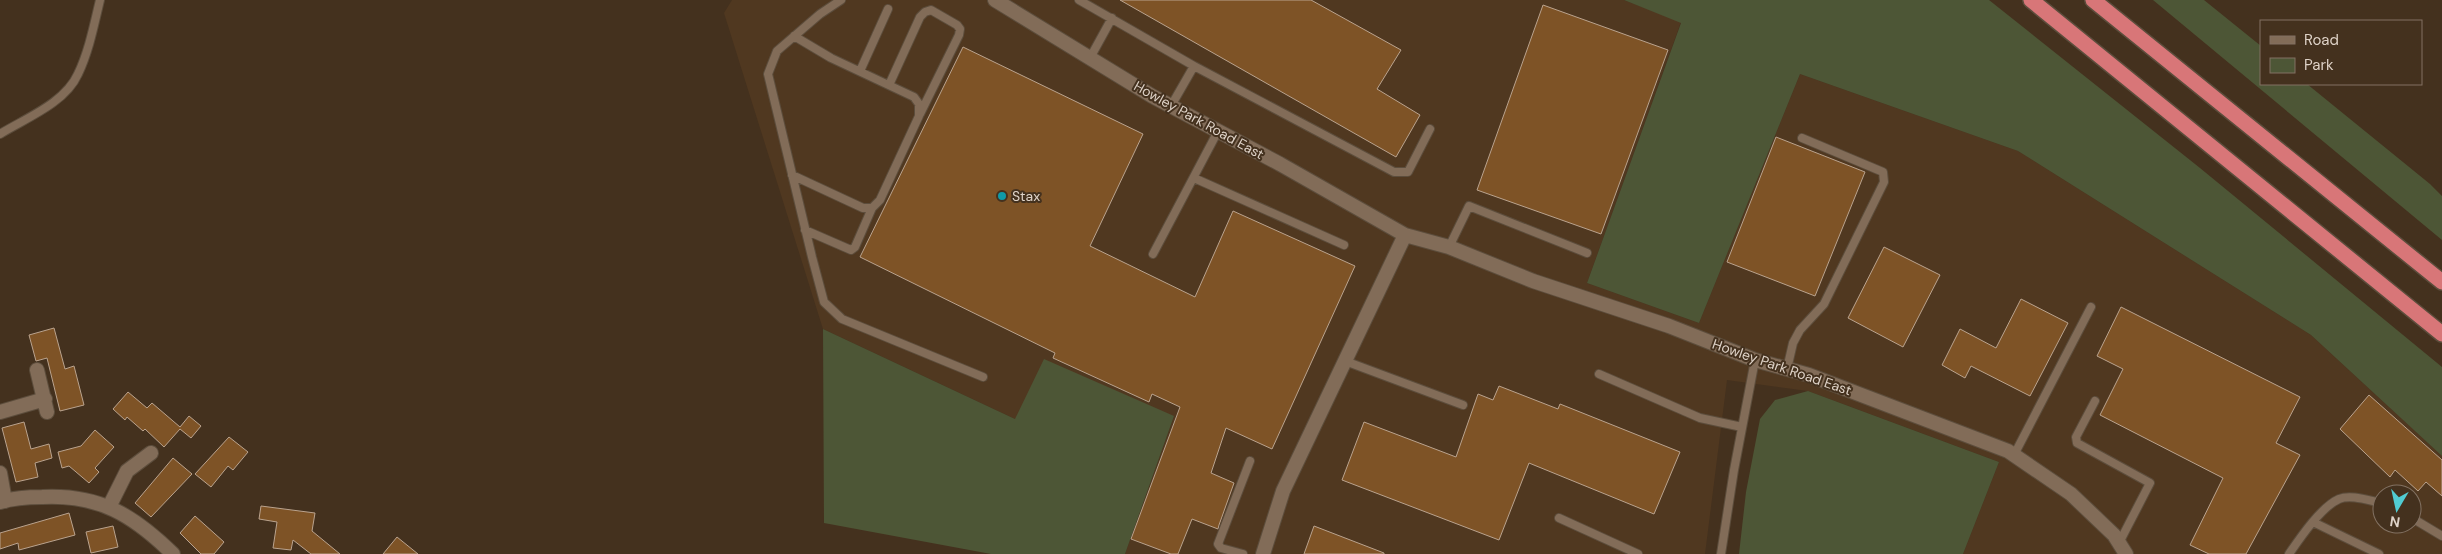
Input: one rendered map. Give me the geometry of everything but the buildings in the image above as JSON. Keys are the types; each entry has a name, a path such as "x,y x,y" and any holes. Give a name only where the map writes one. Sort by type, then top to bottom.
{"highway":[{"path":"2030,0 2442,334"},
{"path":"2093,0 2442,282"}],"street":[{"name":"Howley Park Road East","path":"996,0 1171,106 1405,235 1449,247 1534,281 1669,326 1755,360 1787,369 1999,447 2014,455 2071,494 2114,535 2123,549"},
{"path":"1263,554 1283,491 1405,235"},
{"path":"0,412 46,405 37,370"},
{"path":"109,507 127,471 150,453"},
{"path":"0,474 2,502 63,496 86,498 109,507 136,522 173,554"}],"lane":[{"path":"0,134 53,102 78,76 100,0"},
{"path":"841,0 820,14 777,51 768,74 824,302 842,319 983,378"},
{"path":"1079,0 1194,66 1394,172 1408,172 1430,129"},
{"path":"860,71 888,10"},
{"path":"805,230 850,250 855,247 872,208 880,200 959,35 960,30 957,25 931,10 925,12 920,17 889,85"},
{"path":"1090,58 1112,18"},
{"path":"794,36 914,97 919,104 919,116"},
{"path":"1171,106 1194,66"},
{"path":"1153,254 1218,131"},
{"path":"1787,369 1793,344 1800,330 1824,304 1884,182 1883,172 1802,138"},
{"path":"792,175 863,208 872,208"},
{"path":"1194,178 1344,245"},
{"path":"1449,247 1469,206 1587,254"},
{"path":"2014,455 2091,307"},
{"path":"1722,554 1742,427 1755,360"},
{"path":"1345,361 1463,405"},
{"path":"1599,374 1700,418 1742,427"},
{"path":"2095,401 2076,437 2077,442 2150,483 2123,549"},
{"path":"1243,554 1221,548 1218,544 1250,461"},
{"path":"2293,553 2313,522 2340,499 2372,501"},
{"path":"1559,518 1638,554"},
{"path":"2313,522 2379,554"},
{"path":"2422,524 2442,536"}],"shaded area":[{"path":"732,0 1624,0 1681,22 1587,283 1699,323 1800,74 2018,151 2311,335 2442,456 2442,554 1963,554 1999,462 1808,391 1727,380 1705,554 1125,554 1174,416 1015,419 823,329 724,13"}],"green space":[{"path":"1624,0 1989,0 2200,168 2442,367 2442,456 2311,335 2018,151 1800,74 1699,323 1587,283 1681,23"},
{"path":"2153,0 2204,0 2260,45 2260,85 2308,85 2430,184 2442,196 2442,240"},
{"path":"823,329 1015,419 1044,359 1174,416 1125,554 991,554 824,523"},
{"path":"1808,391 1999,462 1963,554 1739,554 1746,492 1760,419 1775,400"}],"place":[{"name":"Stax","path":"1002,196"}]}
